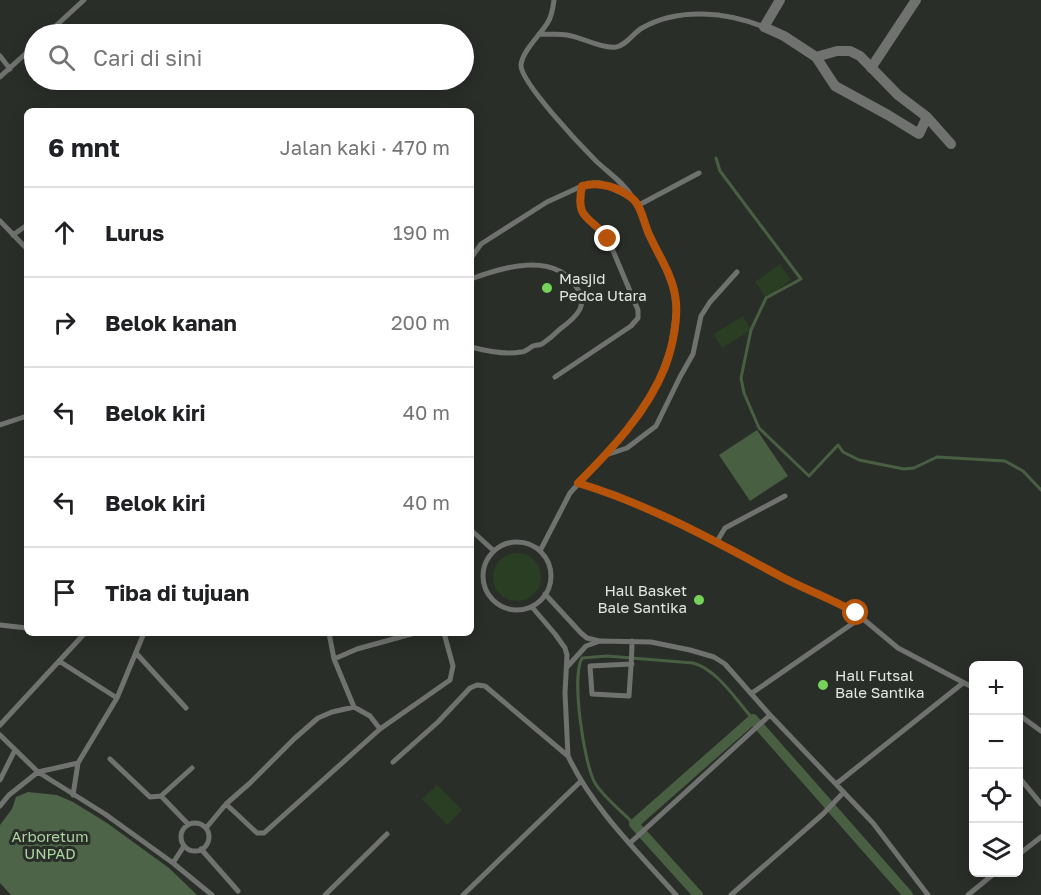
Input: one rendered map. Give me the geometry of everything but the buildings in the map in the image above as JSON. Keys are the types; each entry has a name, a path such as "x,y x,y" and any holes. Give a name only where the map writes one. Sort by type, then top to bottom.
{"street":[{"path":"780,0 764,27 784,36 816,57 835,86 919,135 927,117"},
{"path":"871,68 916,0"},
{"path":"816,57 837,51 850,51 860,56 898,94 927,117 951,144"}],"lane":[{"path":"58,24 84,0"},
{"path":"540,551 570,493 630,426 658,382 666,365 676,309 673,285 633,199 622,184 573,136 528,82 521,64 549,21 555,0"},
{"path":"539,34 567,35 614,47 623,45 641,28 687,14 709,14 744,19 764,27"},
{"path":"0,56 10,69"},
{"path":"0,77 24,56"},
{"path":"637,206 699,172"},
{"path":"474,253 491,237 547,202 582,186 600,183 633,199"},
{"path":"555,377 630,326 638,318 638,310 608,239 581,210 579,201 582,186"},
{"path":"0,221 24,246"},
{"path":"13,235 24,227"},
{"path":"474,278 512,266 529,264 545,267 558,270 568,276 578,290 581,302 579,310 567,324 543,343 524,352 489,351 474,348"},
{"path":"604,456 627,448 656,426 693,354 701,316 710,302 737,272"},
{"path":"0,425 24,417"},
{"path":"578,483 617,495 844,606 862,617 898,648 969,685"},
{"path":"716,543 725,528 785,496"},
{"path":"474,533 494,551"},
{"path":"519,542 540,551 550,570 549,586 546,594 532,607 508,609 499,606 489,597 485,589 483,572 487,559 494,551 504,545 519,542"},
{"path":"546,594 587,638 600,641 651,642 714,657 725,664 873,824 928,895"},
{"path":"532,607 565,648 568,756"},
{"path":"752,693 862,617"},
{"path":"0,625 24,628"},
{"path":"0,725 82,636"},
{"path":"73,795 78,763 117,698 143,636"},
{"path":"330,636 334,659 354,708"},
{"path":"334,659 357,649 404,636"},
{"path":"226,804 257,832 264,833 380,729 450,680 453,666 445,636"},
{"path":"567,667 586,646 600,641"},
{"path":"632,641 632,663 629,696 592,694 590,666 632,663"},
{"path":"136,653 186,708"},
{"path":"59,661 117,698"},
{"path":"836,784 963,682"},
{"path":"393,762 438,722 470,688 477,685 484,686 568,756 598,806 633,841 676,895"},
{"path":"206,828 226,804 294,739 324,714 354,708 370,716 380,729"},
{"path":"633,841 770,715"},
{"path":"1019,715 1041,731"},
{"path":"0,735 38,772 105,814 173,862 212,895"},
{"path":"0,780 15,750"},
{"path":"110,759 150,797 161,796 192,768"},
{"path":"0,806 9,795 38,772 78,763"},
{"path":"463,895 581,781"},
{"path":"1023,782 1041,804"},
{"path":"731,895 823,814 844,792"},
{"path":"161,796 188,824"},
{"path":"173,862 183,846 182,832 188,824 198,823 206,828 209,838 201,849 192,851 183,846"},
{"path":"325,895 387,834"},
{"path":"1023,851 1041,837"},
{"path":"201,849 238,891"},
{"path":"968,895 991,877"}],"shaded area":[{"path":"780,264 791,280 766,298 755,282"},
{"path":"743,316 751,330 722,348 714,334"},
{"path":"757,430 788,476 750,501 719,455"},
{"path":"512,553 522,553 534,560 541,572 541,582 534,594 522,601 512,601 497,590 493,582 493,572 504,557"},
{"path":"437,785 462,810 447,825 422,799"}],"green space":[{"name":"Arboretum UNPAD","path":"28,792 57,795 73,802 107,823 169,868 197,895 11,895 0,883 0,825 12,809 16,797"}],"waterway":[{"path":"716,158 720,171 801,279 766,298 751,330 741,378 744,393 759,428 809,476 838,445 843,452 859,460 904,469 914,468 937,457 1005,461 1023,471 1041,490"},
{"path":"634,824 603,794 591,773 583,740 578,701 579,668 582,658 607,656 693,663 711,672 753,719"},
{"path":"698,895 634,824 753,719 908,895"}],"place":[{"name":"Masjid Pedca Utara","path":"547,288"},
{"name":"Hall Basket Bale Santika","path":"699,600"},
{"name":"Hall Futsal Bale Santika","path":"823,685"}],"route":[{"path":"608,239 581,210 579,201 582,186 600,183 633,199 670,278 676,309 671,345 666,365 658,382 630,426 578,483 617,495 708,537 780,576 856,613"}]}
